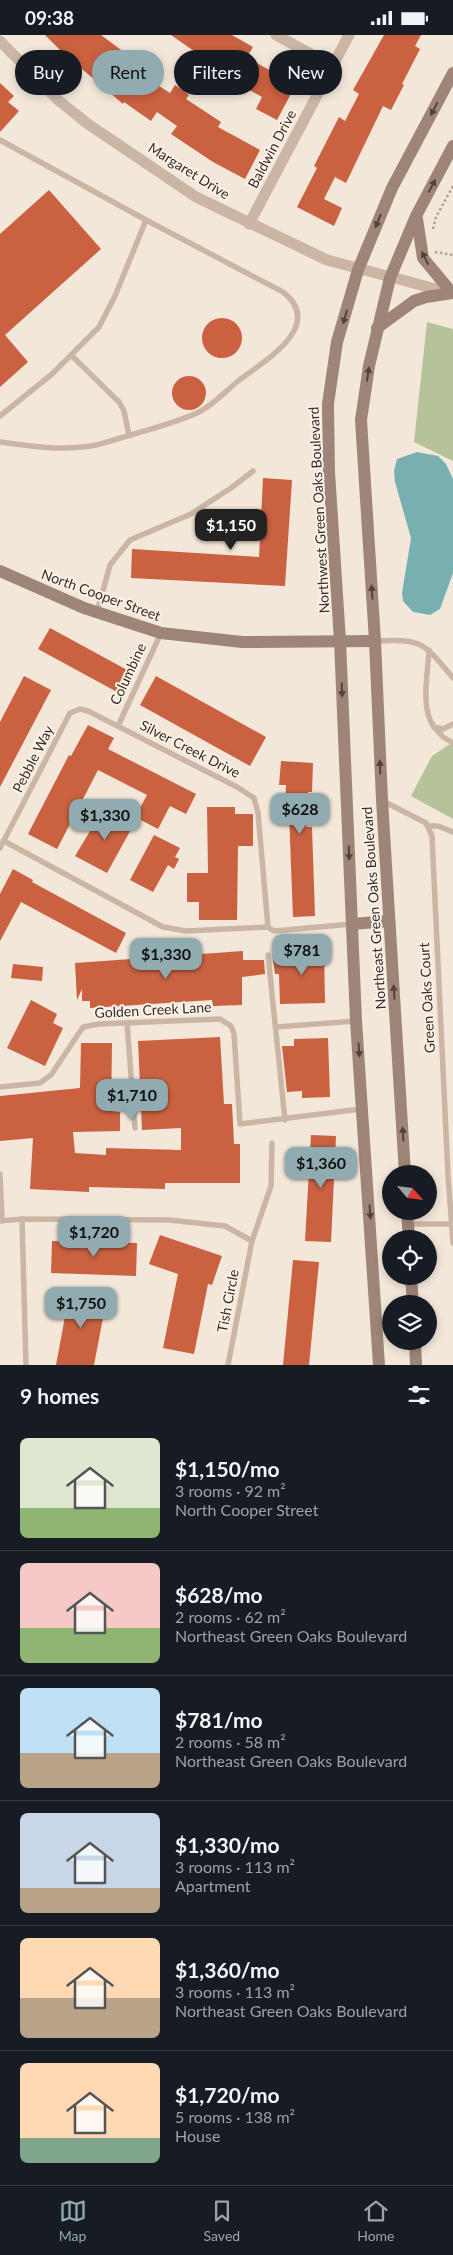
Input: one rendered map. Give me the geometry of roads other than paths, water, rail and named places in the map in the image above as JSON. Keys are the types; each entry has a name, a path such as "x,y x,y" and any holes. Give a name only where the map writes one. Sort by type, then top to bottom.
{"main road":[{"name":"Northwest Green Oaks Boulevard","path":"340,641 329,472 328,404 337,342 358,270 392,188 453,73"},
{"path":"375,641 361,420 377,328 390,278 416,216 453,146"},
{"path":"416,216 423,258 452,293"},
{"path":"377,328 414,301 452,293"},
{"name":"North Cooper Street","path":"0,571 20,582 96,612 160,633 242,642 375,641"},
{"name":"Northeast Green Oaks Boulevard","path":"340,641 356,1021 379,1365"},
{"name":"Northeast Green Oaks Boulevard","path":"375,641 382,800 404,1165"},
{"path":"352,924 389,921"},
{"path":"415,1350 416,1365"}],"street":[{"path":"276,35 304,50"},
{"name":"Baldwin Drive","path":"342,50 350,35"},
{"name":"Margaret Drive","path":"0,41 58,100 88,124 196,197 327,261 452,293"},
{"name":"Baldwin Drive","path":"249,224 318,95"}],"lane":[{"path":"0,140 283,292 293,300 298,314 298,323 287,341 201,411 166,425 92,445 39,449 0,442"},
{"path":"0,416 52,374 99,327 116,296 146,220"},
{"path":"71,355 119,402 124,411 129,435"},
{"path":"96,612 110,565 130,540 191,514 253,471"},
{"name":"Columbine","path":"118,726 160,633"},
{"path":"375,641 406,639 429,650 453,677"},
{"path":"429,650 426,692 428,718 442,737 453,743"},
{"name":"Silver Creek Drive","path":"76,710 88,711 237,787 254,798 258,813 268,927"},
{"name":"Pebble Way","path":"0,848 70,713 76,710"},
{"path":"434,727 443,729 453,724"},
{"path":"382,800 426,823 428,826 438,826 453,832"},
{"name":"Green Oaks Court","path":"428,826 432,836 453,1243"},
{"path":"4,841 163,927 186,931 268,927 274,931 352,924"},
{"path":"268,955 285,1120"},
{"name":"Golden Creek Lane","path":"0,1087 40,1083 51,1075 83,1027 220,1019 231,1026 234,1034 240,1124 363,1109"},
{"path":"276,1027 356,1021"},
{"path":"128,1023 135,1128"},
{"name":"Tish Circle","path":"228,1365 252,1241 271,1186 272,1143"},
{"path":"0,1174 1,1221 22,1219 178,1221 224,1226 252,1241"},
{"path":"22,1219 26,1365"},
{"path":"430,1220 452,1223"}],"water":[{"path":"417,452 438,456 446,464 453,479 453,573 440,609 430,615 413,612 403,601 402,593 411,538 395,482 394,471 397,459"}]}
